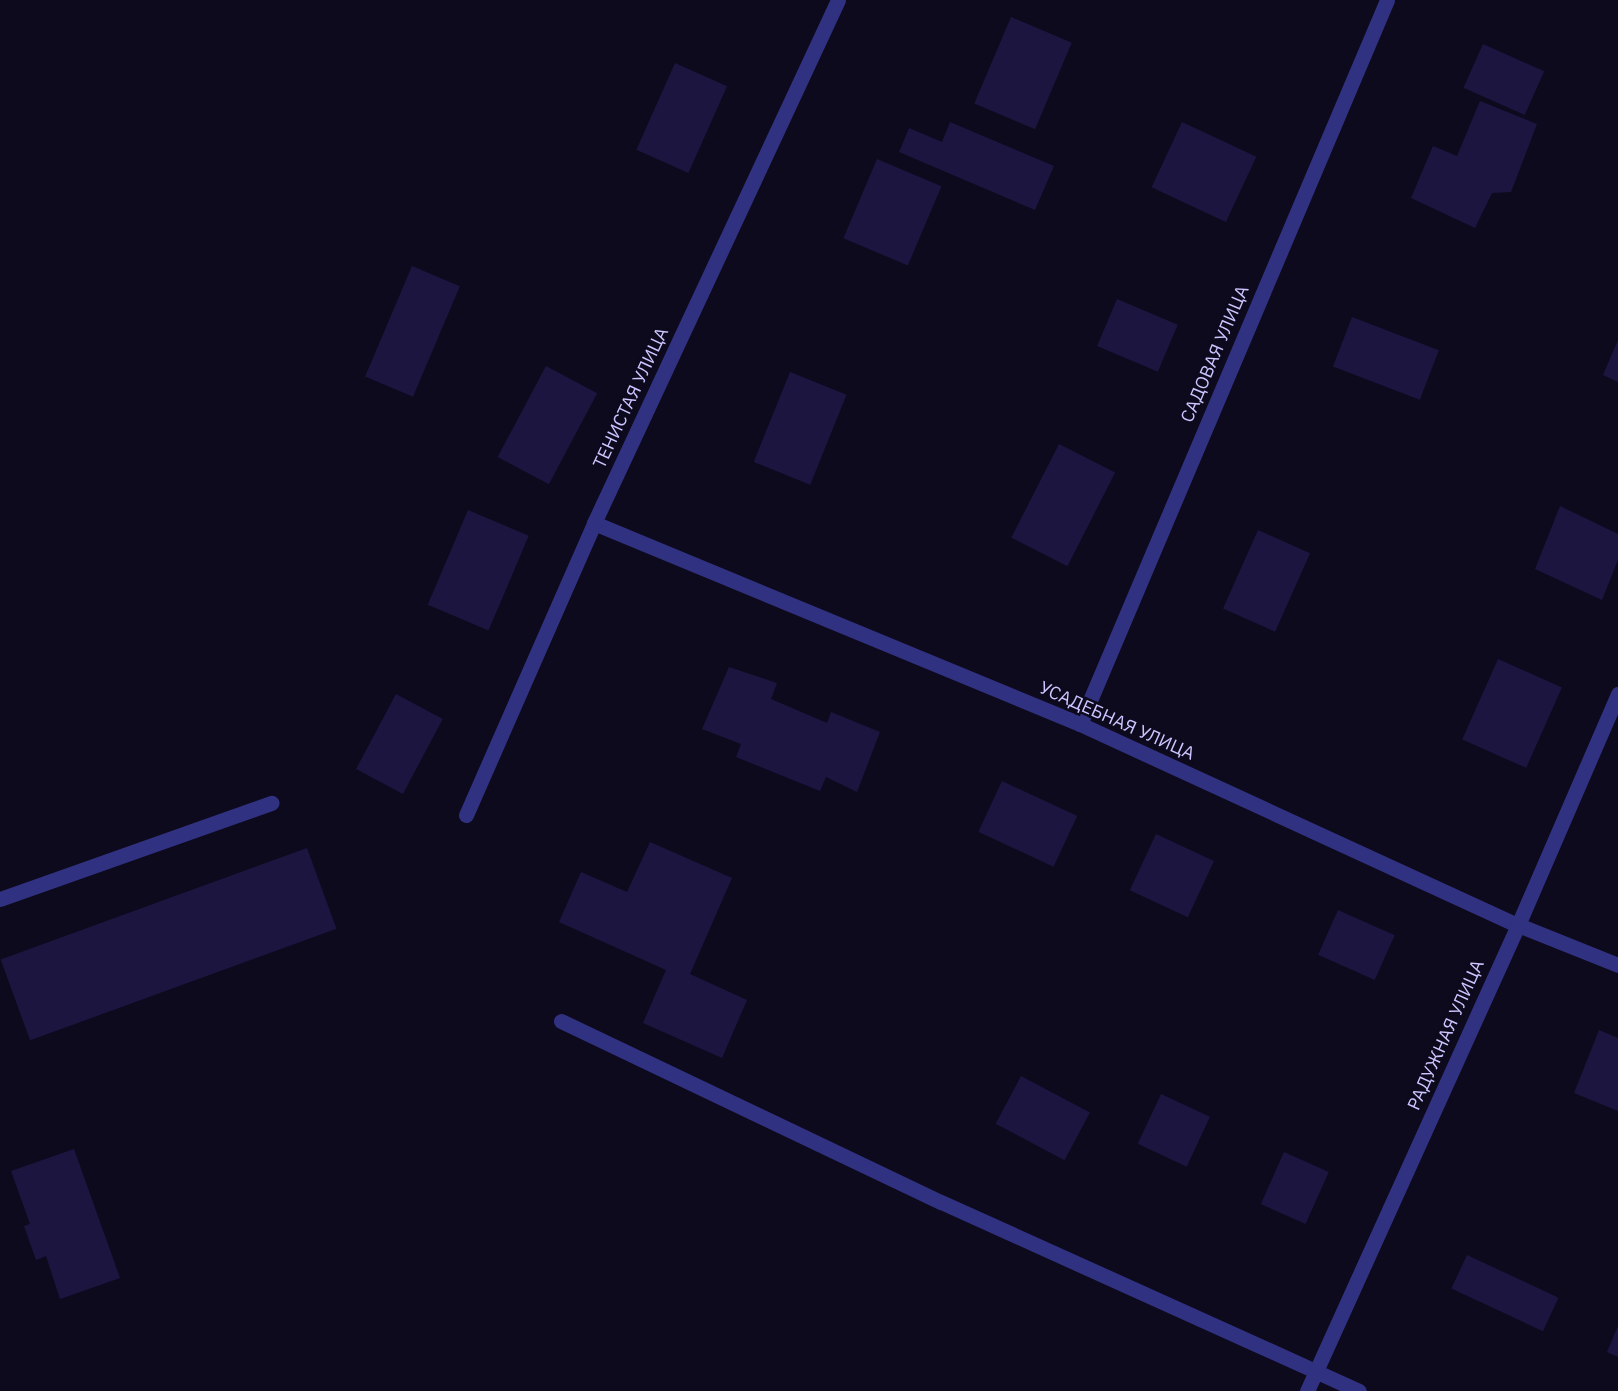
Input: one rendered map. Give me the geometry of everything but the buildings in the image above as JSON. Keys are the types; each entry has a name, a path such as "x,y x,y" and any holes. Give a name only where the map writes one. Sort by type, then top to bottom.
{"street":[{"name":"ТЕНИСТАЯ УЛИЦА","path":"466,815 594,523 838,0"},
{"name":"САДОВАЯ УЛИЦА","path":"1080,724 1387,0"},
{"name":"УСАДЕБНАЯ УЛИЦА","path":"594,523 1080,724 1518,925 1618,965"},
{"name":"РАДУЖНАЯ УЛИЦА","path":"1307,1391 1518,925 1618,694"},
{"path":"0,899 271,803"},
{"path":"561,1021 941,1202 1359,1391"}]}
